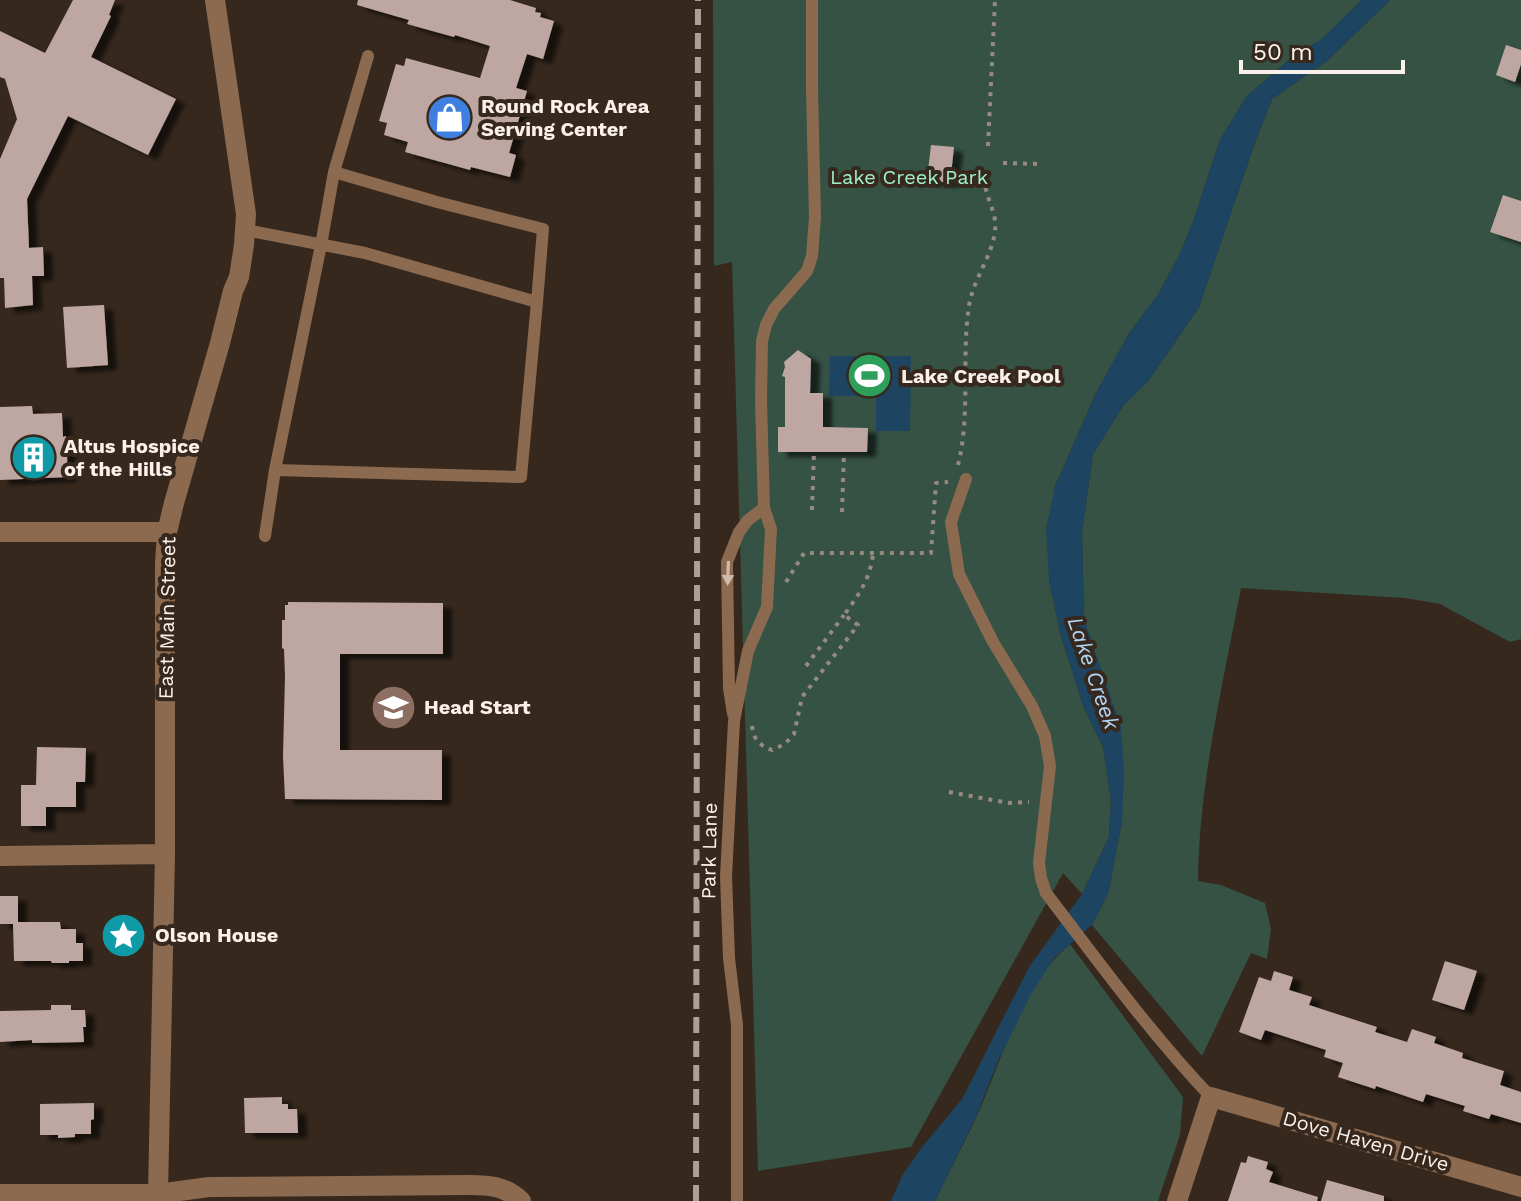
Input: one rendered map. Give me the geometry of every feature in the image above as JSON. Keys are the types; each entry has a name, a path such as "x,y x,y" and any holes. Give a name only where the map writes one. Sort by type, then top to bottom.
{"street":[{"name":"East Main Street","path":"158,1198 167,532 239,277 246,214 215,0"},
{"path":"0,532 167,532"},
{"path":"0,856 165,854"},
{"path":"1177,1201 1211,1097"},
{"name":"Dove Haven Drive","path":"1211,1097 1521,1187"},
{"path":"0,1194 158,1198 209,1187 346,1194 490,1185 516,1196"}],"lane":[{"name":"Park Lane","path":"737,1201 737,1025 729,958 726,877 734,721 748,651 767,607 771,529 764,508 762,341 774,309 807,271 812,256 815,217 812,0"},
{"path":"265,536 275,470 334,172 368,56"},
{"path":"275,470 521,477 543,229 334,172"},
{"path":"245,230 365,253 537,302"},
{"path":"966,479 951,522 959,574 993,642 1032,706 1045,736 1050,766 1039,863 1046,893 1183,1068 1211,1097"},
{"path":"734,721 729,688 727,562 739,532 748,520 764,508"}],"path":[{"path":"988,146 995,0"},
{"path":"1003,163 1041,164"},
{"path":"784,585 804,553 931,553 936,483 949,482 956,474 960,459 964,433 968,308 972,287 996,228 984,184 985,177"},
{"path":"812,510 814,452"},
{"path":"842,512 844,452"},
{"path":"806,666 867,580 873,553"},
{"path":"753,714 754,739 772,750 785,744 794,734 802,697 858,625 844,615"},
{"path":"949,792 1009,803 1045,802"}],"green space":[{"name":"Lake Creek Park","path":"713,0 1362,0 1321,40 1297,53 1246,97 1220,140 1180,254 1097,391 1055,486 1049,580 1061,636 1084,708 1103,747 1111,799 1109,837 1082,894 1063,873 911,1147 758,1171 732,262 714,266"},
{"path":"1390,0 1521,0 1521,639 1510,642 1440,604 1405,598 1241,588 1207,771 1198,881 1221,885 1265,903 1271,929 1267,959 1251,953 1202,1056 1092,925 1108,894 1122,821 1099,665 1084,619 1082,532 1093,454 1123,406 1149,380 1199,307 1272,99 1328,60"},
{"path":"1070,944 1183,1097 1180,1135 1158,1201 935,1201 976,1118 1025,1002 1052,961"}],"water":[{"name":"Lake Creek","path":"1362,0 1390,0 1328,60 1272,99 1199,307 1149,380 1123,406 1093,454 1082,532 1084,619 1121,727 1124,772 1122,821 1108,894 1092,925 1054,958 1031,994 935,1201 891,1201 903,1174 962,1099 1029,967 1082,894 1109,837 1111,799 1103,747 1084,708 1061,636 1049,580 1046,529 1055,486 1097,391 1180,254 1220,140 1246,97 1297,53 1321,40"},
{"name":"Lake Creek Pool","path":"830,356 911,356 910,431 876,431 876,396 829,396"}],"building":[{"path":"73,0 115,0 111,16 91,57 176,99 148,155 68,116 27,199 29,248 43,247 44,276 32,276 33,305 5,308 4,278 0,278 0,159 17,119 5,79 0,77 0,31 45,53"},
{"path":"358,0 510,0 536,8 535,12 541,13 540,17 554,21 543,59 527,54 516,88 527,91 509,153 516,155 510,177 471,167 470,170 405,152 408,142 384,135 387,123 379,121 396,64 404,66 406,58 480,78 490,46 407,24 409,20 357,5"},
{"path":"1506,45 1521,50 1521,64 1515,82 1496,75"},
{"path":"931,145 954,147 950,183 927,180"},
{"path":"1503,195 1521,201 1521,242 1490,232"},
{"path":"104,305 108,365 67,368 63,307"},
{"path":"798,350 811,359 810,393 823,393 823,427 868,428 867,452 778,452 778,427 785,427 784,362"},
{"name":"Altus Hospice of the Hills","path":"32,406 33,414 62,413 68,477 0,480 0,407"},
{"path":"288,602 443,603 443,654 340,654 340,750 442,750 442,800 285,799 282,620 285,620 285,605"},
{"path":"37,747 86,748 85,782 76,782 76,807 46,807 46,826 21,826 21,785 36,785"},
{"path":"0,896 18,896 18,922 60,922 61,929 76,929 76,943 83,943 83,961 14,961 13,924 0,924"},
{"path":"1445,961 1477,971 1464,1010 1432,1000"},
{"path":"1274,971 1293,977 1289,990 1312,997 1309,1005 1377,1027 1375,1032 1407,1042 1412,1029 1436,1037 1434,1043 1463,1053 1462,1058 1504,1071 1500,1085 1521,1092 1521,1123 1491,1114 1489,1119 1463,1111 1465,1106 1426,1094 1423,1102 1376,1086 1375,1089 1338,1077 1343,1063 1324,1057 1326,1050 1265,1030 1261,1040 1239,1032 1259,977 1271,981"},
{"path":"51,1005 71,1005 71,1010 85,1010 84,1042 0,1042 0,1011 51,1010"},
{"path":"282,1097 282,1104 288,1104 288,1109 297,1109 298,1133 245,1133 244,1098"},
{"path":"94,1103 91,1134 58,1138 58,1135 40,1135 40,1104"},
{"path":"1248,1156 1268,1162 1266,1169 1273,1172 1269,1182 1318,1197 1317,1201 1228,1201 1241,1162 1246,1163"},
{"path":"1327,1180 1384,1196 1384,1201 1321,1201"}],"railway":[{"path":"696,1201 698,0"}],"place":[{"name":"Round Rock Area Serving Center","path":"450,118"},
{"name":"Lake Creek Pool","path":"870,376"},
{"name":"Altus Hospice of the Hills","path":"33,457"},
{"name":"Head Start","path":"393,707"},
{"name":"Olson House","path":"124,935"}]}
